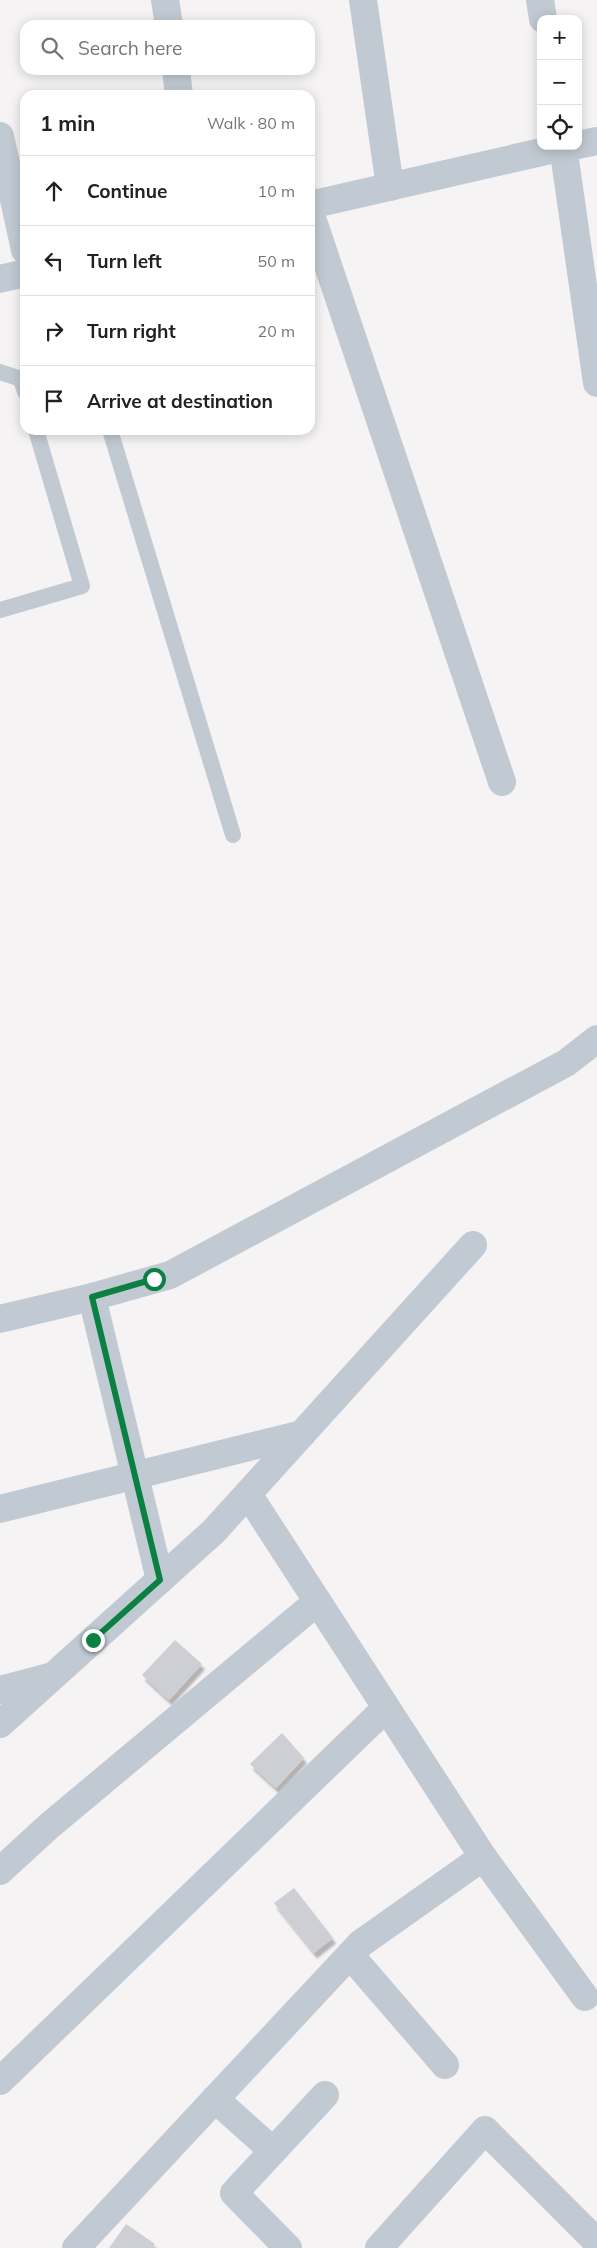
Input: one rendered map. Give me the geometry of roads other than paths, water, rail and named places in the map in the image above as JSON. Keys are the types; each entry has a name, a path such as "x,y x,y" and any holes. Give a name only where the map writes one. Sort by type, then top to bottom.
{"street":[{"path":"165,0 168,20"},
{"path":"363,0 390,187"},
{"path":"540,0 542,15"},
{"path":"177,75 178,90"},
{"path":"0,136 20,227"},
{"path":"582,144 597,141"},
{"path":"315,203 551,150"},
{"path":"568,150 597,383"},
{"path":"315,227 502,782"},
{"path":"0,278 20,273"},
{"path":"0,1318 92,1297 170,1275 566,1063 597,1039"},
{"path":"0,1724 214,1531 473,1245"},
{"path":"92,1297 160,1580"},
{"path":"0,1509 302,1434"},
{"path":"248,1494 483,1857 585,1997"},
{"path":"0,1871 49,1826 318,1602"},
{"path":"0,1690 53,1676"},
{"path":"0,2081 386,1708"},
{"path":"76,2248 360,1944 483,1857"},
{"path":"350,1955 445,2065"},
{"path":"288,2248 234,2193 325,2095"},
{"path":"215,2099 273,2151"},
{"path":"379,2248 485,2130 597,2242"}],"lane":[{"path":"0,372 20,379"},
{"path":"0,610 82,586 37,435"},
{"path":"112,435 233,835"}]}
